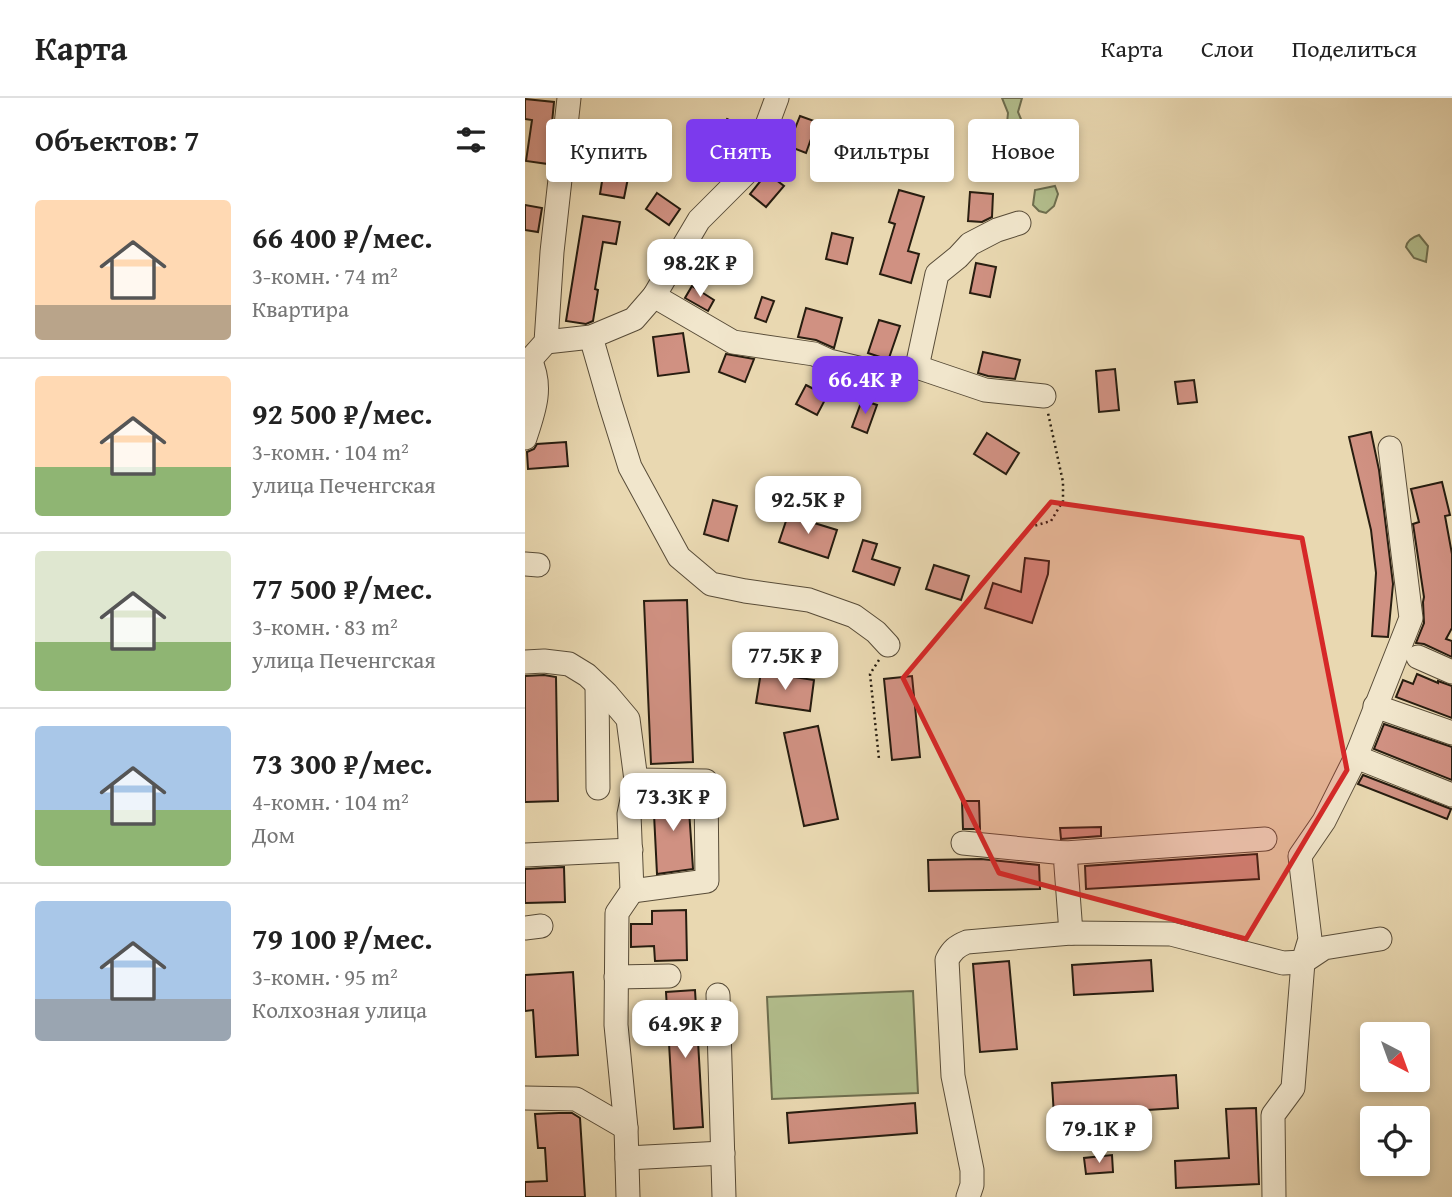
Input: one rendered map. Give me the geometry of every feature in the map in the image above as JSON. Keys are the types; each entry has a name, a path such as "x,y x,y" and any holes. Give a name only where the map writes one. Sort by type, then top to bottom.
{"street":[{"path":"525,438 536,405 536,372 528,361 546,342 552,252 569,98"},
{"path":"546,342 591,337 634,318 654,296 699,220 751,168 777,98"},
{"path":"917,368 937,274 970,244 997,230 1019,223"},
{"path":"654,296 733,342 814,354 829,361 883,374 917,368 985,390 1044,396"},
{"path":"591,337 630,467 679,557 711,584 809,600 854,616 876,632 888,645"},
{"path":"1274,1197 1273,1115 1293,1088 1303,962 1310,939 1300,856 1324,821 1356,757 1411,618 1390,448"},
{"path":"1418,657 1452,672"},
{"path":"525,662 569,664 587,675 628,719 636,780 629,814 632,891 617,913 616,977 616,1025 626,1128 628,1197"},
{"path":"597,685 598,788"},
{"path":"1375,706 1452,733"},
{"path":"1356,757 1452,794"},
{"path":"632,891 707,881 706,781 636,780"},
{"path":"963,843 1065,853 1265,839"},
{"path":"525,855 631,850"},
{"path":"1065,853 1071,933"},
{"path":"968,1197 972,1185 972,1170 953,1076 947,960 951,951 958,946 967,942 1071,933 1171,934 1283,963 1303,962 1324,948 1380,939"},
{"path":"616,977 669,976"},
{"path":"718,995 724,1197"},
{"path":"525,1098 576,1099 626,1128"},
{"path":"627,1158 723,1153"}],"path":[{"path":"1030,527 1051,521 1063,500 1063,482 1044,396"},
{"path":"879,759 870,674 888,645"}],"highlighted area":[{"path":"1051,502 1302,538 1347,770 1246,939 999,873 903,678"}],"green space":[{"path":"1002,98 1022,98 1018,112 1021,119 1007,119"},
{"path":"1055,186 1058,194 1054,206 1046,213 1039,211 1033,205 1035,190"},
{"path":"1419,235 1428,246 1426,262 1414,258 1406,247 1411,239"},
{"path":"913,991 918,1093 772,1099 767,997"}],"building":[{"path":"525,99 554,102 552,119 546,119 546,164 526,161 532,120 525,119"},
{"path":"800,116 810,120 810,142 806,153 796,149 796,126"},
{"path":"602,182 627,182 624,198 600,194"},
{"path":"760,182 779,182 784,186 766,207 750,194"},
{"path":"899,190 924,197 908,251 919,254 911,283 880,274 895,224 889,222"},
{"path":"970,192 993,194 992,217 982,222 968,221"},
{"path":"657,193 680,209 669,225 646,209"},
{"path":"525,205 542,208 538,232 525,230"},
{"path":"583,216 620,222 616,244 603,242 593,321 586,324 566,321"},
{"path":"832,233 853,238 847,264 826,259"},
{"path":"976,263 996,267 990,297 970,293"},
{"path":"692,286 714,300 708,311 685,298"},
{"path":"762,297 774,301 766,322 755,318"},
{"path":"806,308 842,318 834,348 816,340 798,337"},
{"path":"879,320 900,326 889,358 886,359 868,353"},
{"path":"683,333 689,372 658,376 653,337"},
{"path":"983,352 1020,360 1015,379 978,373"},
{"path":"726,354 754,359 745,382 719,372"},
{"path":"1115,369 1119,410 1099,412 1096,371"},
{"path":"1194,380 1197,402 1178,404 1175,382"},
{"path":"806,385 827,396 817,415 796,404"},
{"path":"862,400 877,405 867,433 852,427"},
{"path":"1371,432 1379,470 1393,584 1388,637 1372,636 1376,573 1371,530 1349,437"},
{"path":"987,433 1019,453 1006,474 974,454"},
{"path":"566,442 568,466 528,469 527,452 537,444"},
{"path":"1442,482 1450,515 1445,516 1452,554 1452,628 1446,639 1452,641 1452,657 1416,643 1424,623 1424,597 1413,524 1419,522 1411,489"},
{"path":"713,500 737,506 728,541 704,534"},
{"path":"788,515 837,530 828,558 779,542"},
{"path":"863,540 877,544 872,559 900,568 894,585 853,571"},
{"path":"1025,558 1049,561 1048,574 1032,623 985,608 993,583 1021,592"},
{"path":"934,565 969,576 961,600 926,589"},
{"path":"687,600 693,762 651,764 644,601"},
{"path":"761,672 814,680 810,711 756,703"},
{"path":"1417,674 1452,686 1452,718 1396,697 1403,680 1413,684"},
{"path":"525,676 556,677 558,801 525,802"},
{"path":"912,676 920,757 892,760 884,679"},
{"path":"1384,724 1452,747 1452,780 1374,749"},
{"path":"818,726 838,819 804,826 784,733"},
{"path":"1363,775 1451,809 1447,819 1358,784"},
{"path":"653,794 688,795 693,869 657,874"},
{"path":"962,801 979,801 980,829 963,829"},
{"path":"1101,827 1101,836 1061,839 1060,828"},
{"path":"1257,854 1259,879 1086,889 1085,866"},
{"path":"981,859 1039,865 1040,889 929,891 928,860"},
{"path":"564,867 565,902 525,903 525,869"},
{"path":"686,910 687,960 655,961 654,946 631,947 631,924 652,924 652,911"},
{"path":"1151,960 1153,991 1074,995 1072,965"},
{"path":"1009,961 1017,1049 980,1052 973,964"},
{"path":"573,972 578,1055 536,1057 533,1010 525,1011 525,975"},
{"path":"695,990 703,1127 674,1129 666,992"},
{"path":"1176,1075 1178,1108 1054,1116 1052,1083"},
{"path":"915,1103 917,1133 789,1143 787,1113"},
{"path":"1256,1108 1259,1184 1176,1188 1175,1161 1229,1158 1226,1109"},
{"path":"572,1113 580,1118 585,1197 525,1197 525,1182 547,1181 545,1148 538,1148 535,1114"},
{"path":"1112,1155 1113,1172 1086,1174 1084,1158"}]}
